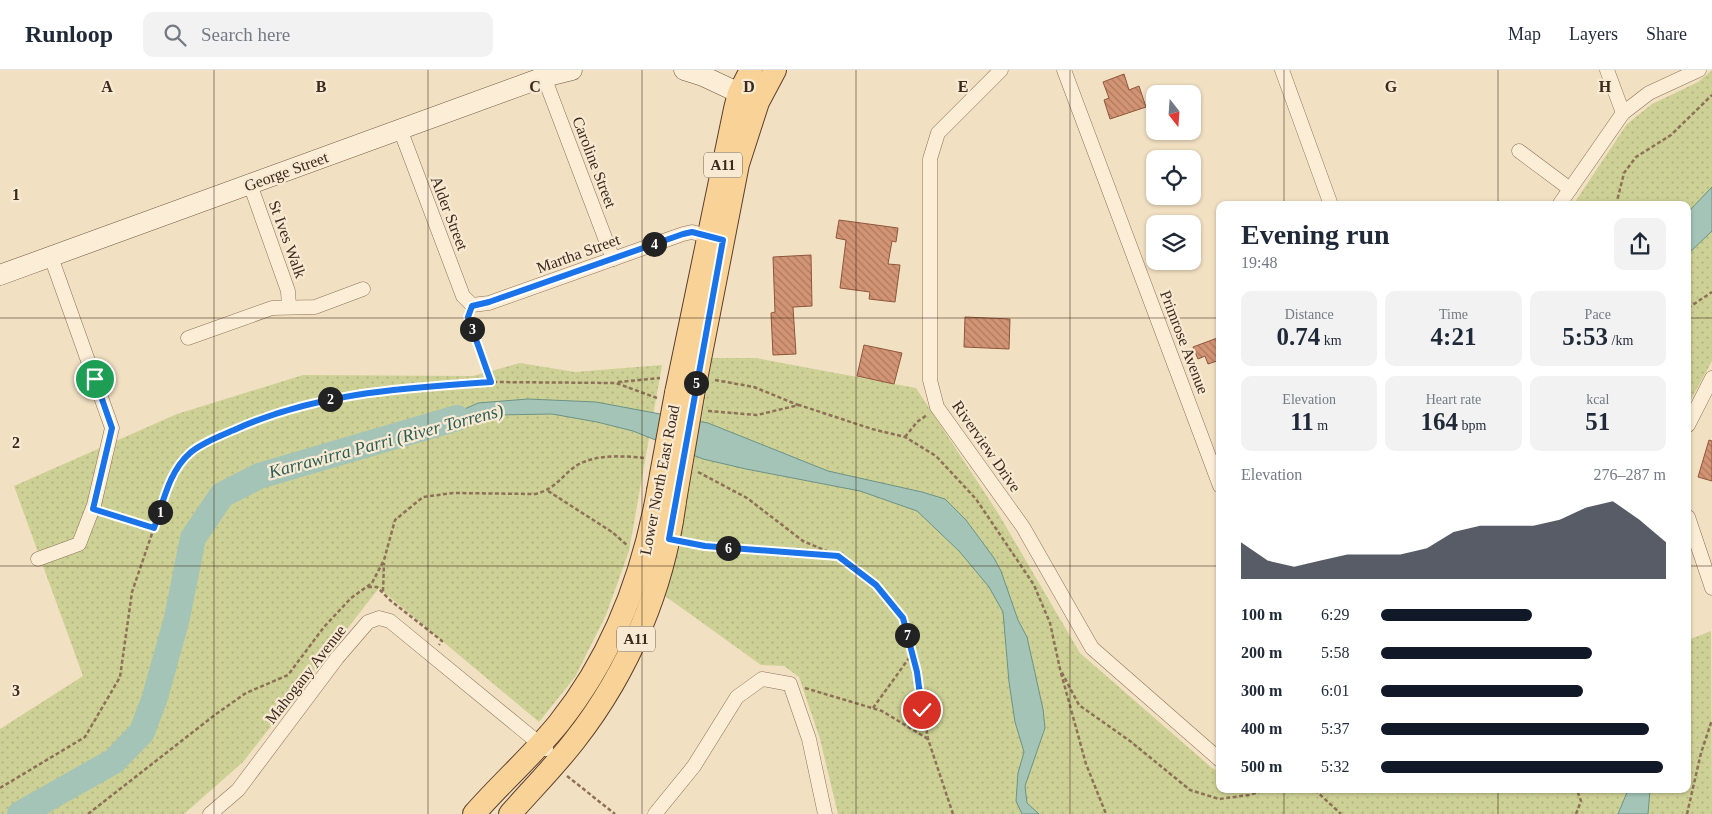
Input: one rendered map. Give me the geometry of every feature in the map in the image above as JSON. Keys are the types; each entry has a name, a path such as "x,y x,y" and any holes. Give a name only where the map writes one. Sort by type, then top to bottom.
{"main road":[{"name":"Lower North East Road","path":"474,814 541,744 572,706 598,665 624,614 667,496 716,238 738,164 749,98 751,70"},
{"name":"Lower North East Road","path":"749,98 775,70"},
{"name":"Lower North East Road","path":"510,814 558,760 604,699 628,656 652,598 669,539 667,496"}],"street":[{"name":"George Street","path":"1,271 51,257 544,76 572,70"},
{"path":"684,70 703,76 749,98"},
{"name":"Riverview Drive","path":"1001,70 938,133 930,159 930,380 937,407 1023,527 1092,648 1216,756"},
{"name":"Primrose Avenue","path":"1064,70 1216,475"},
{"path":"1282,70 1330,201"},
{"path":"1607,70 1623,112"},
{"path":"1562,201 1623,112 1649,93 1699,70"},
{"name":"Caroline Street","path":"544,76 614,260"},
{"name":"Alder Street","path":"400,129 463,296 472,306"},
{"path":"1520,152 1570,189"},
{"name":"St Ives Walk","path":"250,184 288,291 289,306"},
{"name":"Martha Street","path":"472,306 614,260 683,234 692,232 716,238"},
{"path":"38,559 79,544 93,509 112,428 51,257"},
{"path":"188,338 272,308 289,306 315,307 363,290"},
{"path":"1691,419 1712,378"},
{"path":"1691,526 1712,588"},
{"name":"Mahogany Avenue","path":"210,814 238,790 337,658 368,622 379,618 390,621 558,760"},
{"path":"655,814 694,766 737,697 762,679 790,684 809,739 825,814"}],"path":[{"path":"1617,201 1624,173 1636,157 1671,135 1712,95"},
{"path":"1691,306 1712,292"},
{"path":"472,306 468,317 491,382"},
{"path":"0,788 85,737 120,677 132,592 170,481 190,453 218,437 266,415 315,402 395,388 491,382 616,383 756,415 799,405 872,429 905,437 936,456 976,499 1034,585 1050,623 1060,669 1086,764 1106,814"},
{"path":"905,437 917,422 937,407"},
{"path":"88,814 216,714 246,694 288,675 324,627 352,598 372,583 384,560 395,520 423,497 453,493 535,494 548,491 579,464 602,456 652,460"},
{"path":"695,471 747,498 803,541 838,556 876,585 903,618 912,654 928,739 953,814"},
{"path":"548,491 612,532 644,558"},
{"path":"93,509 154,528"},
{"path":"669,539 705,546 838,556"},
{"path":"383,591 384,560"},
{"path":"873,708 912,654"},
{"path":"1060,669 1079,705 1130,741 1190,790 1219,799 1256,793"},
{"path":"790,684 882,711 928,739"},
{"path":"1687,814 1701,753 1712,720"},
{"path":"574,781 615,814"},
{"path":"1318,793 1341,814"},
{"path":"1576,814 1581,801 1578,793"}],"green space":[{"path":"1712,70 1712,361 1691,400 1691,201 1576,201 1627,124 1652,104 1698,82"},
{"path":"712,358 756,358 916,388 998,513 1080,653 1216,770 1216,793 1691,793 1691,639 1711,631 1712,814 838,814 820,739 799,677 784,666 761,665 665,596 690,485"},
{"path":"520,363 575,372 662,365 629,551 606,615 575,677 539,722 379,588 243,762 184,814 0,814 0,729 83,676 14,486 177,414 303,375 473,376"}],"shaded area":[{"path":"1712,187 1712,231 1691,251 1691,209"},
{"path":"528,399 596,402 708,423 828,471 945,499 966,520 994,558 1001,571 1018,620 1027,637 1043,709 1045,728 1025,786 1027,803 1039,814 1022,814 1016,801 1018,773 1024,752 1015,722 1009,682 1003,612 989,587 959,551 917,511 860,491 703,459 633,431 552,414 497,415 423,428 478,403"},
{"path":"1627,793 1650,793 1648,814 1618,814"}],"building":[{"path":"1124,74 1129,90 1139,86 1146,107 1110,119 1104,100 1109,98 1103,82"},
{"path":"839,220 898,228 896,242 892,241 888,264 900,265 895,302 869,299 870,292 840,288 846,240 836,238"},
{"path":"811,255 812,306 793,307 796,354 773,355 771,313 775,312 773,257"},
{"path":"965,317 1010,319 1009,349 964,347"},
{"path":"1216,338 1216,361 1208,364 1205,356 1198,359 1193,347"},
{"path":"864,345 902,353 894,384 857,376"},
{"path":"1709,440 1712,441 1712,481 1698,477"}],"waterway":[{"name":"Karrawirra Parri (River Torrens)","path":"20,814 114,761 142,732 155,697 177,618 193,538 222,495 259,476 457,418"}],"route":[{"path":"95,379 112,428 93,509 154,528 170,481 190,453 218,437 266,415 315,402 395,388 491,382 468,317 472,306 481,305 589,269 687,232 723,240 693,396 669,539 705,546 838,556 876,585 903,618 917,672 922,710"}]}
